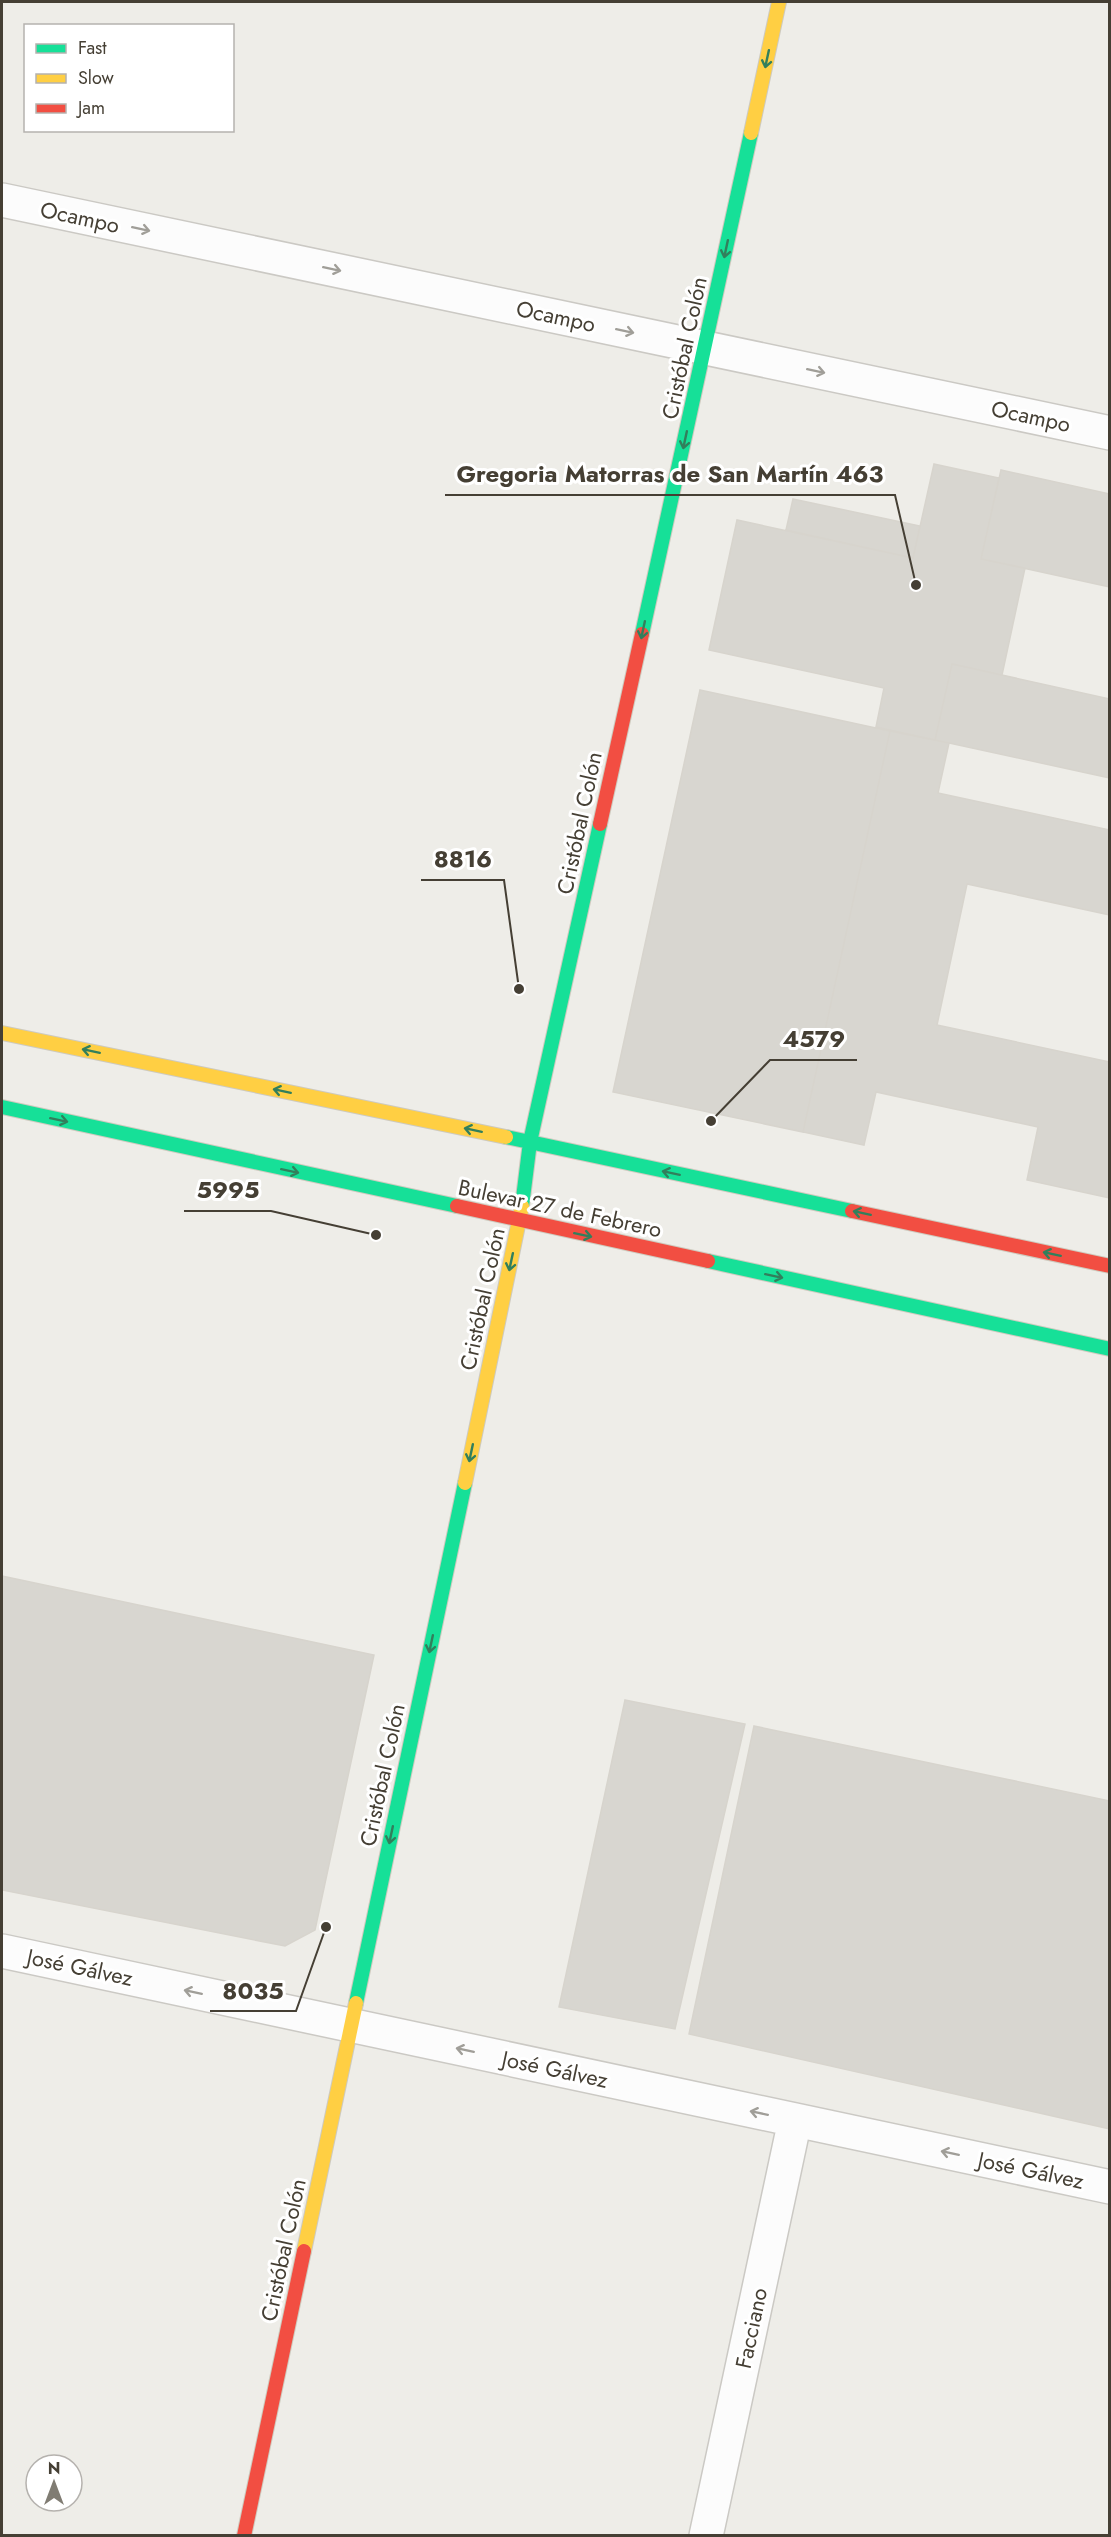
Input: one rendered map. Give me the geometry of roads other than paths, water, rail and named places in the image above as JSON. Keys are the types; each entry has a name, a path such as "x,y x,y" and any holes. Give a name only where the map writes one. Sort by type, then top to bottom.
{"street":[{"name":"Cristóbal Colón","path":"244,2535 520,1221 530,1142 779,2"},
{"name":"Ocampo","path":"2,200 1110,433"},
{"path":"2,1033 530,1142 1110,1266"},
{"name":"Bulevar 27 de Febrero","path":"2,1107 1110,1348"},
{"name":"José Gálvez","path":"2,1951 1110,2187"},
{"name":"Facciano","path":"706,2535 795,2121"}],"place":[{"name":"Gregoria Matorras de San Martín 463","path":"916,585"},
{"name":"8816","path":"519,989"},
{"name":"4579","path":"711,1121"},
{"name":"5995","path":"376,1235"},
{"name":"8035","path":"326,1927"}]}
